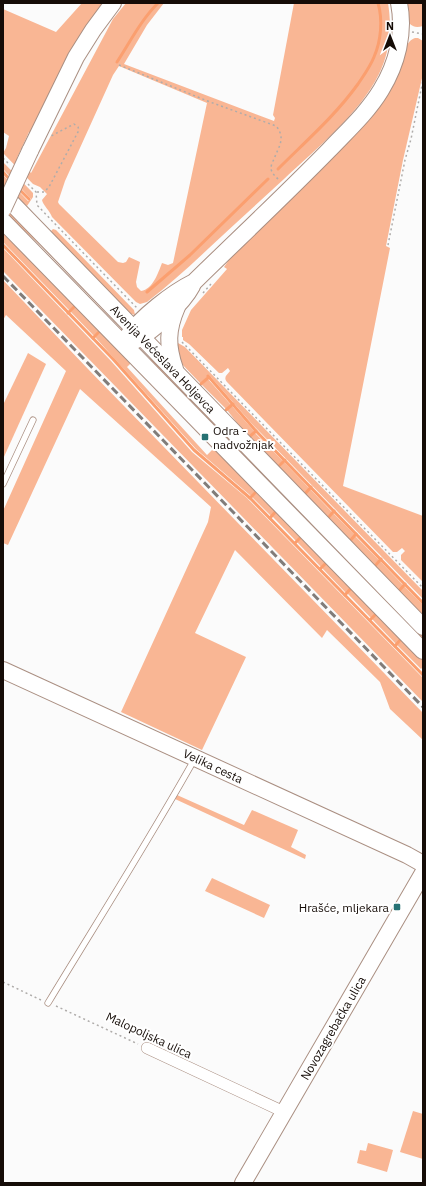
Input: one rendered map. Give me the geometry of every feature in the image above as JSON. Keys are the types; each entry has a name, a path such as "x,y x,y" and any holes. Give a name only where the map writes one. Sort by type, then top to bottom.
{"main road":[{"path":"3,208 76,57 93,30 113,3"},
{"path":"138,333 146,317 171,296 194,282 314,165 368,108 381,90 389,75 400,44 399,3"},
{"name":"Avenija Većeslava Holjevca","path":"3,194 423,627"},
{"name":"Avenija Većeslava Holjevca","path":"3,221 423,651"},
{"path":"123,343 138,333 155,327 186,296 194,282"},
{"path":"176,373 170,350 169,335 173,315 178,305"},
{"name":"Velika cesta","path":"3,670 400,852 423,864"},
{"name":"Novozagrebačka ulica","path":"243,1183 423,873"}],"street":[{"name":"Malopoljska ulica","path":"147,1048 284,1112"}],"lane":[{"path":"3,484 33,420"},
{"path":"48,1003 177,791 195,758"}],"path":[{"path":"119,65 210,102 276,126 282,137 271,168 272,173 288,190"},
{"path":"388,245 423,80"},
{"path":"36,192 44,192 48,187 79,130 74,124 50,137"},
{"path":"3,158 10,166"},
{"path":"26,182 36,192 37,205 146,317"},
{"path":"169,335 176,337 189,348 423,588"},
{"name":"Malopoljska ulica","path":"3,982 147,1048"}],"shaded area":[{"path":"82,3 104,3 32,133 29,132 17,158 31,173 113,19 126,3 164,3 147,25 124,64 274,121 275,118 273,115 294,3 388,3 390,21 386,57 379,74 361,103 323,143 186,269 147,302 140,304 136,302 52,217 42,200 47,194 40,187 33,184 3,153 9,136 3,132 3,9 56,32","holes":["119,66 207,103 173,263 168,265 162,263 152,284 145,290 141,291 137,287 136,282 140,262 129,257 126,262 118,262 59,204 58,202 65,181 113,75"]},
{"path":"406,3 423,3 423,26 417,27 410,24 407,17"},
{"path":"415,38 423,41 423,74 403,160 386,246 390,248 343,486 423,516 423,582 401,560 401,555 405,551 402,548 397,552 393,552 227,382 225,377 230,371 228,368 222,373 219,373 183,340 182,337 182,330 191,310 227,269 224,267 240,244 257,233 401,65 407,45"},
{"path":"3,162 33,193 33,197 27,206 3,186 3,175 28,201 31,199 3,169"},
{"path":"3,204 119,325 40,245 3,211"},
{"path":"3,229 75,304 70,311 3,242"},
{"path":"53,229 56,230 134,310 135,315 128,313 86,272 51,231"},
{"path":"3,248 111,361 192,452 247,498 423,678 423,702 3,271"},
{"path":"3,280 423,713 423,740 390,709 380,682 327,630 322,638 235,550 195,633 246,657 202,750 121,712 208,522 211,507 80,389 8,545 3,543 3,511 66,371 6,315 3,320"},
{"path":"77,305 100,330 94,336 70,311"},
{"path":"102,331 132,362 127,367 207,455 213,449 231,463 257,490 251,496 196,449 95,337"},
{"path":"178,343 185,347 423,591 423,599 253,425 209,375 201,384 179,361 173,346"},
{"path":"28,353 46,364 3,459 3,405"},
{"path":"152,356 423,635 423,643 148,360"},
{"path":"208,379 231,405 226,409 202,385"},
{"path":"232,406 254,431 248,437 227,410"},
{"path":"255,433 283,461 277,468 249,438"},
{"path":"284,462 309,488 305,494 278,469"},
{"path":"310,489 332,512 326,518 305,494"},
{"path":"259,491 277,510 271,516 252,497"},
{"path":"278,511 302,535 296,541 272,516"},
{"path":"333,513 355,535 349,541 327,520"},
{"path":"303,536 327,561 321,567 297,542"},
{"path":"355,536 379,560 373,566 350,543"},
{"path":"380,561 403,585 398,591 374,568"},
{"path":"328,562 352,587 346,593 322,568"},
{"path":"404,586 423,605 422,616 398,593"},
{"path":"353,587 377,612 371,618 347,593"},
{"path":"378,613 402,638 396,644 372,619"},
{"path":"403,639 423,659 423,667 421,669 397,645"},
{"path":"177,795 244,825 252,810 298,830 291,847 306,855 305,859 175,799"},
{"path":"212,878 270,905 264,918 205,891"},
{"path":"413,1111 423,1114 423,1159 400,1152"},
{"path":"368,1143 393,1150 387,1172 357,1163 360,1150 366,1151"}],"waterway":[{"path":"117,62 141,24 158,3"},
{"path":"278,169 340,107 369,68 380,37 381,23 378,3"},
{"path":"3,172 11,181"},
{"path":"147,292 190,255 268,179"},
{"path":"18,188 29,199"},
{"path":"3,245 113,359 194,450 250,498 423,675"},
{"path":"68,313 76,305"},
{"path":"93,338 101,330"},
{"path":"208,376 256,431 423,603"},
{"path":"201,384 209,377"},
{"path":"226,410 233,404"},
{"path":"249,437 256,431"},
{"path":"277,468 285,460"},
{"path":"304,495 311,487"},
{"path":"250,498 258,490"},
{"path":"270,518 277,510"},
{"path":"327,519 334,511"},
{"path":"349,542 356,534"},
{"path":"295,543 302,536"},
{"path":"374,567 381,559"},
{"path":"320,569 327,562"},
{"path":"398,592 405,584"},
{"path":"345,595 352,587"},
{"path":"370,620 377,613"},
{"path":"395,646 402,638"}],"railway":[{"path":"3,276 423,707"}],"place":[{"name":"Odra - nadvožnjak","path":"205,437"},
{"name":"Hrašće, mljekara","path":"397,907"}]}
